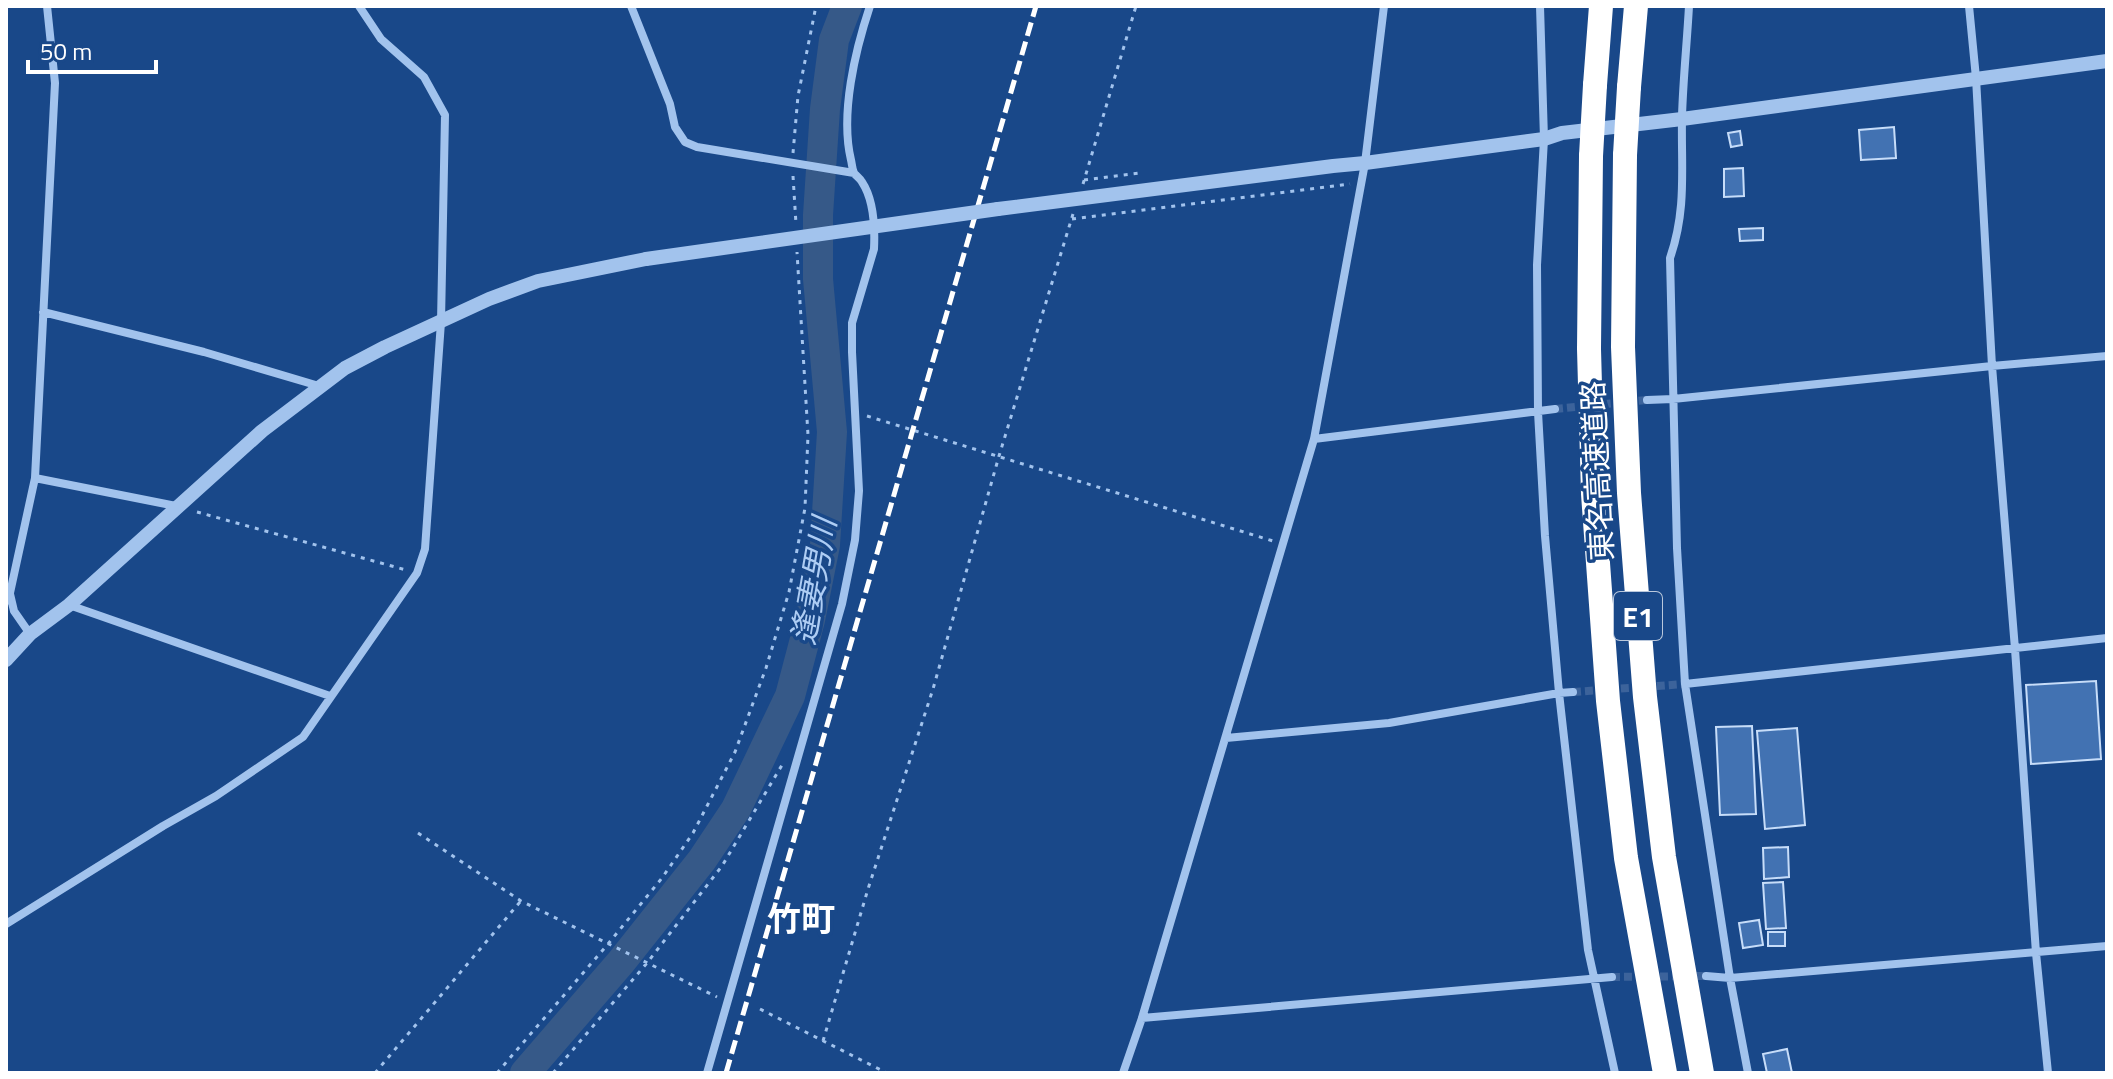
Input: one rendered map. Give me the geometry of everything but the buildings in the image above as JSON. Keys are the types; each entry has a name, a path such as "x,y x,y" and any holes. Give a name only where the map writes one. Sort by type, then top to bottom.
{"highway":[{"name":"東名高速道路","path":"1601,6 1591,156 1589,349 1592,451 1608,701 1626,858 1665,1073"},
{"name":"東名高速道路","path":"1636,6 1623,210 1624,376 1629,493 1645,697 1664,857 1702,1073"}],"street":[{"path":"30,634 8,597 35,478 55,83 47,6"},
{"path":"6,924 216,796 303,737 417,573 425,549 441,322 445,115 424,77 381,39 359,6"},
{"path":"631,6 670,104 675,127 685,142 697,147 854,173 870,196 875,238 852,323 859,491 855,540 842,604 707,1073"},
{"path":"854,173 848,147 848,111 870,6"},
{"path":"1123,1073 1314,439 1362,182 1384,6"},
{"path":"1540,6 1544,139 1537,265 1538,412 1545,536 1559,693 1592,977 1615,1073"},
{"path":"1689,6 1682,119 1683,181 1678,235 1670,258 1677,548 1685,684 1730,978 1748,1073"},
{"path":"1969,6 1992,366 2036,953 2048,1073"},
{"path":"6,660 30,634 69,605 176,506 319,386 372,354 489,299 538,281 646,259 998,209 1365,163 1544,139 1562,133 2107,61"},
{"path":"43,312 204,352 319,386"},
{"path":"1647,400 2107,356"},
{"path":"1314,439 1555,409"},
{"path":"35,478 176,506"},
{"path":"69,605 330,696"},
{"path":"1685,684 2107,638"},
{"path":"1226,738 1389,723 1573,692"},
{"path":"1706,976 1730,978 2107,946"},
{"path":"1142,1018 1612,977"}],"path":[{"path":"795,224 798,96 816,6"},
{"path":"1080,193 1136,6"},
{"path":"1071,219 1362,182"},
{"path":"823,1041 933,689 1075,206"},
{"path":"497,1073 610,945 693,833 735,752 766,668 789,592 805,508 808,435 796,239"},
{"path":"856,413 1282,543"},
{"path":"176,506 417,573"},
{"path":"553,1073 647,963 722,866 788,754 803,737"},
{"path":"418,833 521,901 727,1002"},
{"path":"375,1073 521,901"},
{"path":"760,1009 887,1073"}],"waterway":[{"name":"逢妻男川","path":"525,1073 621,962 702,860 736,809 790,696 825,545 832,432 818,279 818,215 825,109 834,40 847,6"}],"tunnel":[{"path":"1555,409 1647,400"},
{"path":"1573,692 1685,684"},
{"path":"1612,977 1706,976"}],"railway":[{"path":"726,1073 1036,6"}],"district":[{"name":"竹町","path":"801,918"}]}
